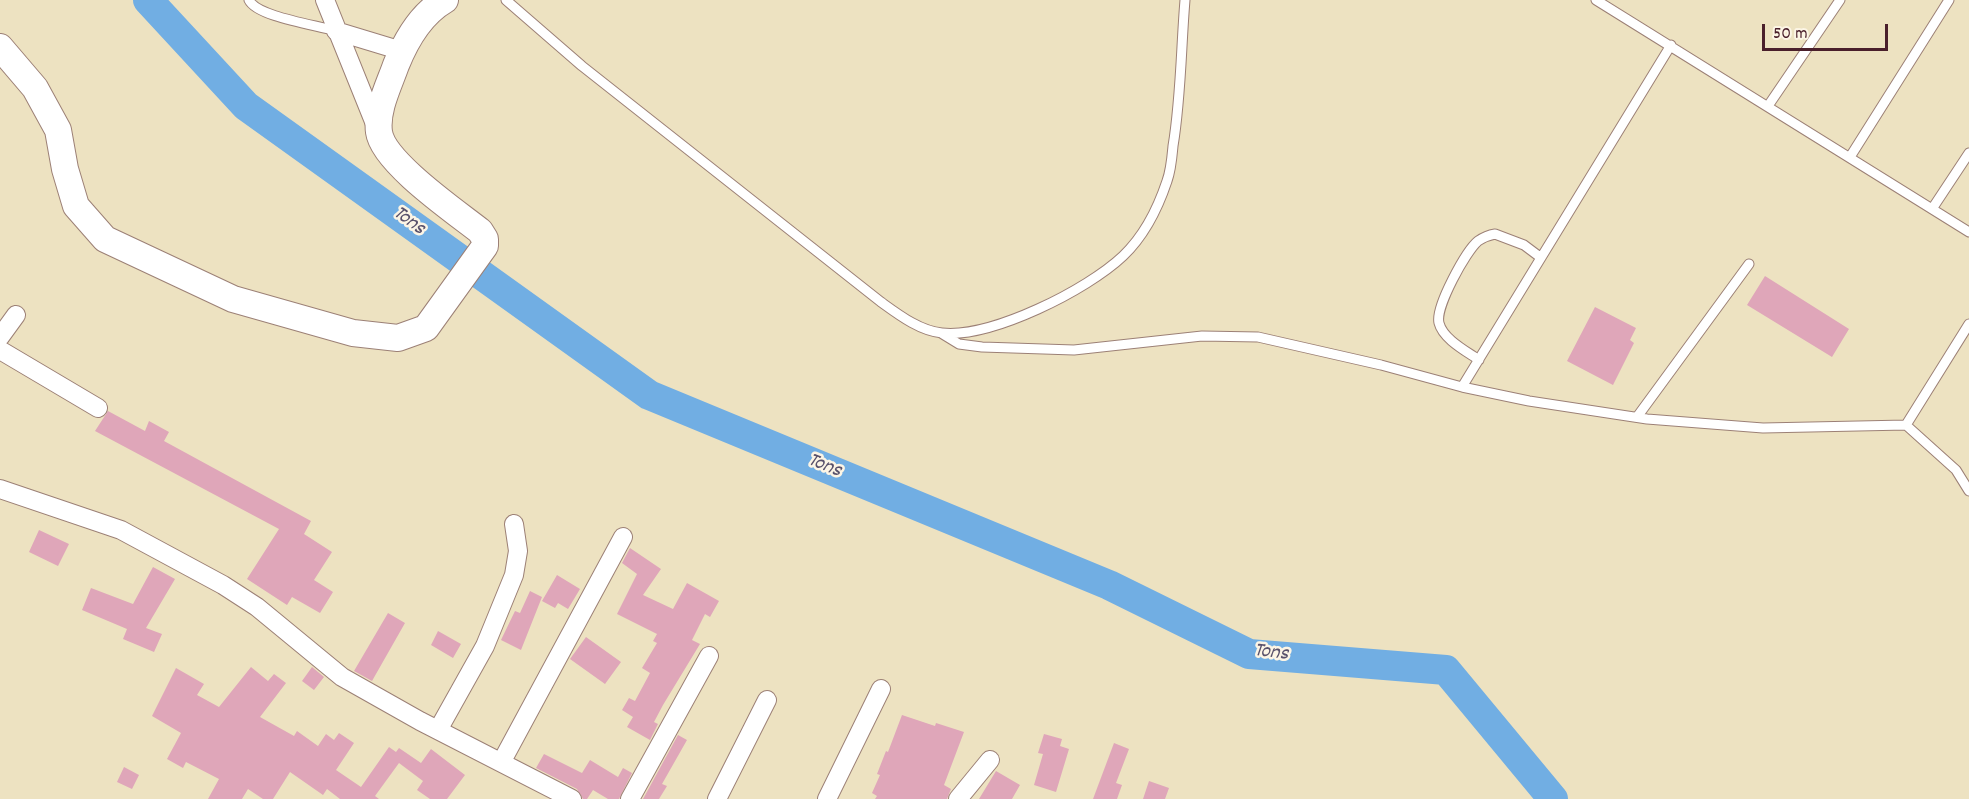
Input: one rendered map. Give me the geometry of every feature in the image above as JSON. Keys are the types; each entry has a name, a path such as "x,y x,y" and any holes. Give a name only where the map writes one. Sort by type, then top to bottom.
{"street":[{"path":"0,47 36,88 58,129 65,169 76,206 105,239 233,299 353,333 398,338 426,328 482,253 485,239 480,231 396,163 379,133 325,0"},
{"path":"379,133 383,101 402,51 420,21 445,0"},
{"path":"336,31 402,51"},
{"path":"0,337 16,315"},
{"path":"0,350 98,408"},
{"path":"0,489 121,530 223,585 257,607 342,677 438,730 572,799"},
{"path":"438,730 485,646 514,575 518,550 514,524"},
{"path":"502,761 623,537"},
{"path":"630,799 708,656"},
{"path":"827,799 881,689"},
{"path":"717,799 767,700"},
{"path":"958,799 990,760"}],"lane":[{"path":"249,0 251,4 266,13 336,31"},
{"path":"506,0 582,66 881,302 905,320 941,333 959,344 1074,350 1202,336 1258,338 1381,364 1462,387 1529,401 1637,417 1763,428 1906,425 1956,470 1969,491"},
{"path":"941,333 983,330 1015,319 1044,305 1087,281 1124,255 1151,220 1168,179 1178,122 1185,0"},
{"path":"1596,0 1969,232"},
{"path":"1768,106 1840,0"},
{"path":"1850,157 1949,0"},
{"path":"1462,387 1671,45"},
{"path":"1932,209 1969,153"},
{"path":"1479,360 1445,334 1439,323 1439,309 1470,249 1479,240 1495,234 1524,245 1540,257"},
{"path":"1637,417 1749,264"},
{"path":"1906,425 1969,324"}],"building":[{"path":"1765,276 1849,329 1832,357 1747,305"},
{"path":"1595,307 1636,328 1630,340 1634,343 1613,385 1567,361"},
{"path":"108,411 145,431 149,421 169,432 164,441 311,521 304,534 332,552 314,580 333,592 320,613 292,597 287,605 247,579 279,529 95,431"},
{"path":"39,530 69,544 58,566 29,552"},
{"path":"630,548 661,569 643,595 673,609 687,583 719,601 710,617 705,614 692,640 700,644 654,722 658,724 650,740 627,727 633,717 622,710 629,698 635,701 650,673 642,668 657,643 653,641 657,634 617,614 637,574 622,563"},
{"path":"153,567 175,579 146,628 162,634 154,652 123,639 127,629 82,610 91,588 133,604"},
{"path":"557,575 580,589 568,609 558,603 555,608 542,601"},
{"path":"530,591 542,597 521,650 501,640 515,611 520,613"},
{"path":"388,613 405,623 372,681 354,671"},
{"path":"438,631 461,644 453,658 431,645"},
{"path":"586,637 621,662 605,684 570,659"},
{"path":"251,667 268,681 274,674 286,683 260,717 294,736 297,731 318,746 326,734 334,740 339,733 354,743 336,770 361,787 389,747 396,752 399,748 421,763 431,749 465,775 447,799 430,799 417,790 423,781 399,763 375,796 379,799 340,799 327,789 323,795 290,772 273,799 263,799 248,789 242,799 208,799 219,779 186,762 183,768 167,759 181,733 152,716 176,668 204,684 197,695 219,707"},
{"path":"312,667 324,677 314,690 302,681"},
{"path":"902,715 935,726 936,723 964,732 944,785 951,789 947,799 875,799 877,796 872,793 880,775 877,774"},
{"path":"1044,734 1062,739 1060,746 1069,749 1056,792 1034,785 1043,754 1038,753"},
{"path":"678,735 687,740 662,784 667,786 659,799 643,799"},
{"path":"1114,743 1129,749 1116,783 1122,785 1117,799 1093,799"},
{"path":"544,754 582,773 590,760 618,777 623,768 632,773 619,799 608,799 593,790 587,799 583,799 577,789 536,768"},
{"path":"124,767 139,775 132,789 117,782"},
{"path":"996,771 1020,785 1012,799 979,799"},
{"path":"1149,781 1169,788 1165,799 1143,799"}],"waterway":[{"name":"Tons","path":"148,0 246,106 649,395 1109,585 1249,654 1446,670 1553,799"}]}
